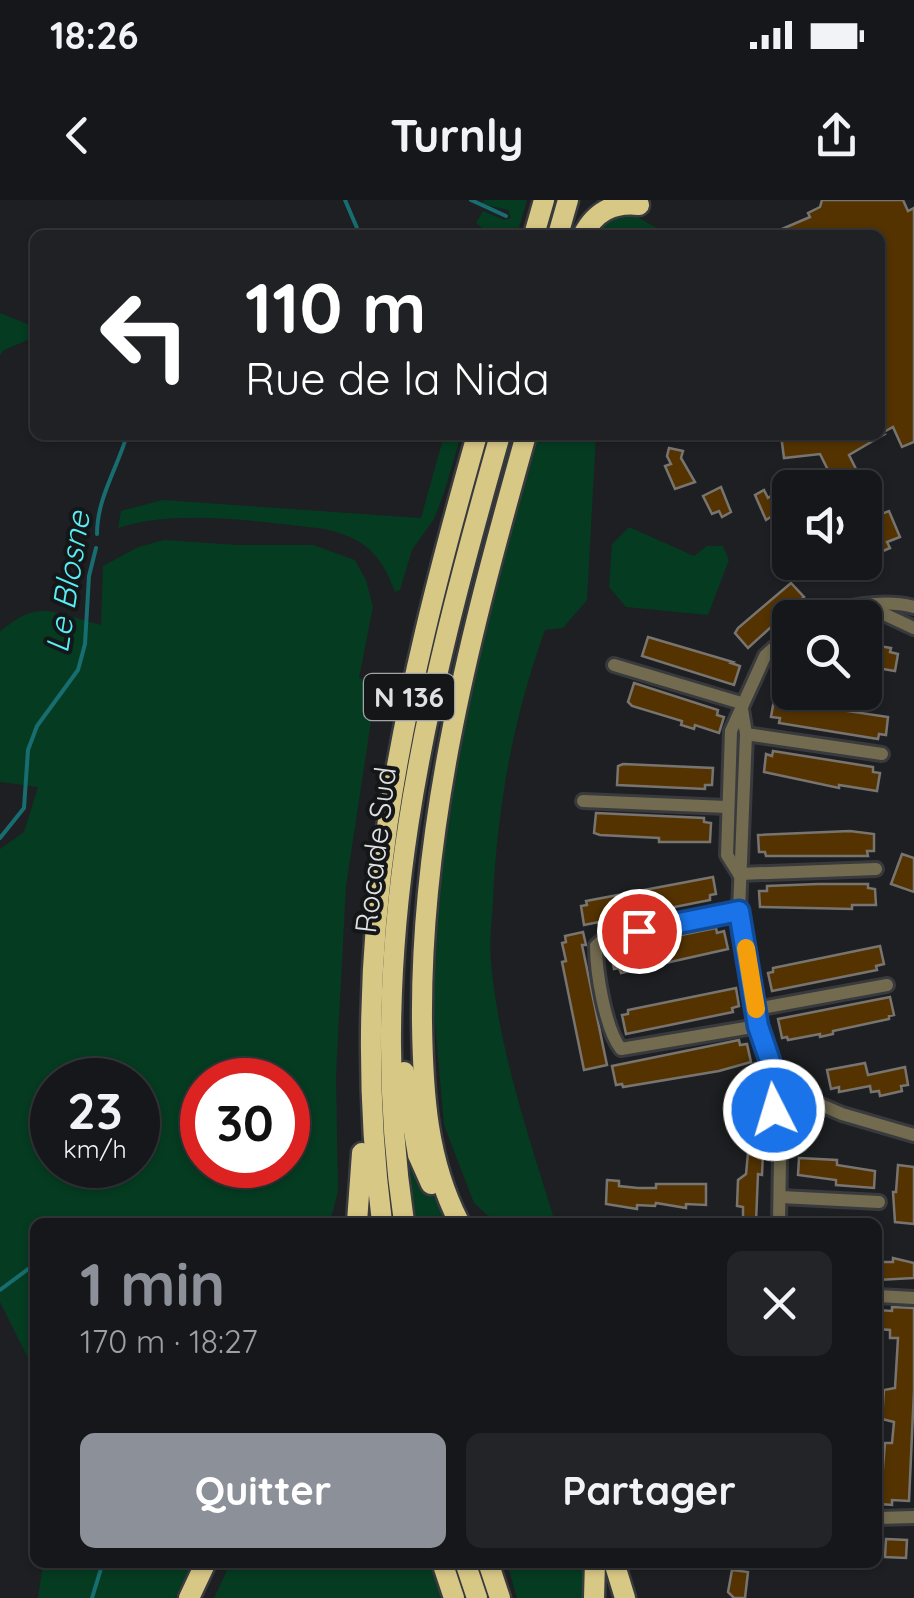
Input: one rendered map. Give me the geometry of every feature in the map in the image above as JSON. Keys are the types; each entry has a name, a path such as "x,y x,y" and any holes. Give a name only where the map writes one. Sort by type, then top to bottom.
{"highway":[{"path":"535,230 544,200"},
{"path":"559,230 568,200"},
{"path":"587,230 600,213 620,205 639,205 634,200"},
{"name":"Rocade Sud","path":"382,1218 372,1128 371,965 386,816 428,619 477,440"},
{"name":"Rocade Sud","path":"404,1218 392,1087 392,978 403,852 419,753 447,628 499,440"},
{"path":"456,1218 440,1182 430,1135 422,1055 424,938 437,818 458,698 525,440"},
{"path":"392,978 401,1000 405,1087 418,1156 439,1198 455,1218"},
{"path":"357,1218 362,1150 372,1128"},
{"path":"189,1598 203,1568"},
{"path":"204,1598 219,1568"},
{"path":"444,1568 454,1598"},
{"path":"467,1568 476,1598"},
{"path":"490,1568 500,1598"},
{"path":"594,1598 595,1568"},
{"path":"616,1568 625,1598"}],"street":[{"path":"882,604 914,607"},
{"path":"882,613 914,628"},
{"path":"739,874 727,855 731,730 764,656 772,649"},
{"path":"614,665 742,703"},
{"path":"742,703 746,734 739,911 758,1026 775,1076"},
{"path":"746,734 882,754"},
{"path":"583,801 728,807"},
{"path":"739,874 876,869"},
{"path":"739,911 606,937 596,946 596,960 614,1040 621,1049 758,1026"},
{"path":"756,1009 888,984"},
{"path":"774,1103 788,1104 796,1094 796,1084 790,1077 775,1076 766,1091 774,1103 779,1218"},
{"path":"796,1094 842,1114 914,1136"},
{"path":"781,1196 879,1202"},
{"path":"882,1296 914,1298"},
{"path":"882,1518 914,1517"}],"green space":[{"path":"484,200 527,200 518,230 485,230 476,223 483,211 504,220 511,218 508,210 483,204"},
{"path":"628,212 661,230 598,230 611,215"},
{"path":"0,313 30,325 30,339 0,355"},
{"path":"443,440 460,440 434,519 412,550 400,590 395,592 384,567 370,550 325,529 193,518 118,528 121,511 162,500 421,518"},
{"path":"535,440 596,440 587,600 563,628 545,630 524,696 503,798 491,932 495,995 508,1061 554,1218 491,1218 474,1203 444,1125 433,1001 437,900 456,767 477,661"},
{"path":"629,527 694,556 707,546 723,546 729,560 708,615 626,607 609,587 612,544"},
{"path":"164,540 313,545 355,560 366,580 373,607 359,678 377,682 346,886 336,1075 338,1191 331,1218 30,1218 30,1362 0,1302 0,849 24,832 38,787 0,782 0,632 26,615 48,611 101,625 103,566 138,547"},
{"path":"408,1145 426,1185 448,1218 415,1218"},
{"path":"42,1568 190,1568 175,1598 38,1598"},
{"path":"228,1568 431,1568 442,1598 214,1598"},
{"path":"508,1568 588,1568 586,1598 517,1598"}],"building":[{"path":"822,200 903,200 908,211 914,208 914,442 902,447 893,427 885,431 885,230 780,230 810,217 808,213 820,207"},
{"path":"782,440 874,440 849,455 856,470 828,470 820,454 784,458"},
{"path":"669,448 683,451 681,458 695,482 675,489 665,466 671,464"},
{"path":"721,487 731,512 722,517 719,511 712,514 703,496"},
{"path":"764,490 768,498 772,495 772,516 766,520 755,495"},
{"path":"889,511 900,537 887,542 890,548 882,551 882,514"},
{"path":"791,583 804,597 772,600 772,626 748,648 735,633"},
{"path":"648,637 733,662 740,666 734,685 642,656"},
{"path":"882,646 898,654 895,671 882,669"},
{"path":"634,683 718,710 717,715 724,717 719,733 681,725 682,721 632,706 628,702"},
{"path":"772,710 841,710 888,717 886,735 879,734 878,739 779,723 780,718 771,717"},
{"path":"773,751 873,767 873,772 880,773 877,791 839,788 764,772 766,754 772,756"},
{"path":"618,766 713,768 712,785 705,785 705,789 617,785"},
{"path":"596,813 704,818 704,822 711,823 710,842 659,842 659,838 600,835 594,833"},
{"path":"850,831 874,834 874,851 867,851 868,856 766,856 759,852 758,835"},
{"path":"902,854 914,858 914,892 891,884"},
{"path":"713,877 716,894 710,895 710,900 584,925 581,906 587,905 586,901"},
{"path":"868,884 868,888 875,889 876,905 852,905 852,909 760,907 759,891 767,891 767,886"},
{"path":"716,928 717,933 724,931 728,949 621,973 619,968 614,969 610,949"},
{"path":"583,932 586,945 582,945 607,1065 584,1070 562,962 566,961 562,943 566,942 565,936"},
{"path":"880,946 884,964 876,966 877,970 772,991 768,973 773,968"},
{"path":"736,988 739,1006 732,1008 733,1012 626,1034 622,1015 628,1014 628,1010"},
{"path":"890,997 894,1015 889,1019 820,1037 782,1038 778,1019"},
{"path":"739,1040 740,1045 747,1044 751,1062 719,1071 616,1085 612,1066"},
{"path":"865,1063 868,1075 905,1067 908,1085 901,1086 902,1091 880,1096 879,1091 871,1092 870,1086 839,1092 839,1087 831,1089 827,1070"},
{"path":"748,1153 763,1153 756,1218 743,1218 743,1207 737,1206 738,1180 746,1174"},
{"path":"799,1158 837,1160 837,1165 875,1171 874,1188 836,1185 836,1180 798,1175"},
{"path":"898,1165 914,1167 914,1224 895,1222 893,1192"},
{"path":"607,1180 638,1188 706,1184 706,1205 686,1204 686,1208 656,1203 637,1205 637,1209 606,1204"},
{"path":"893,1258 914,1263 914,1278 882,1280 882,1262 893,1262"},
{"path":"892,1307 914,1308 909,1501 892,1500 892,1505 882,1504 882,1480 885,1443 892,1443 894,1422 882,1419 884,1390 895,1388 898,1338 890,1338 890,1330 882,1329 882,1310 892,1311"},
{"path":"886,1539 907,1540 906,1558 885,1557"},
{"path":"732,1570 748,1572 745,1598 734,1598 728,1592"}],"waterway":[{"name":"Le Blosne","path":"345,200 358,230"},
{"name":"Le Blosne","path":"471,200 506,216"},
{"name":"Le Blosne","path":"97,534 104,496 125,440"},
{"name":"Le Blosne","path":"0,838 24,808 28,750 37,726 78,670 85,644 89,576 96,548"},
{"name":"Le Blosne","path":"0,1290 30,1268"},
{"name":"Le Blosne","path":"92,1598 101,1568"}],"slow traffic":[{"path":"746,948 756,1009"}],"route":[{"path":"639,931 739,911 758,1026 775,1076 766,1091 774,1110"}]}
